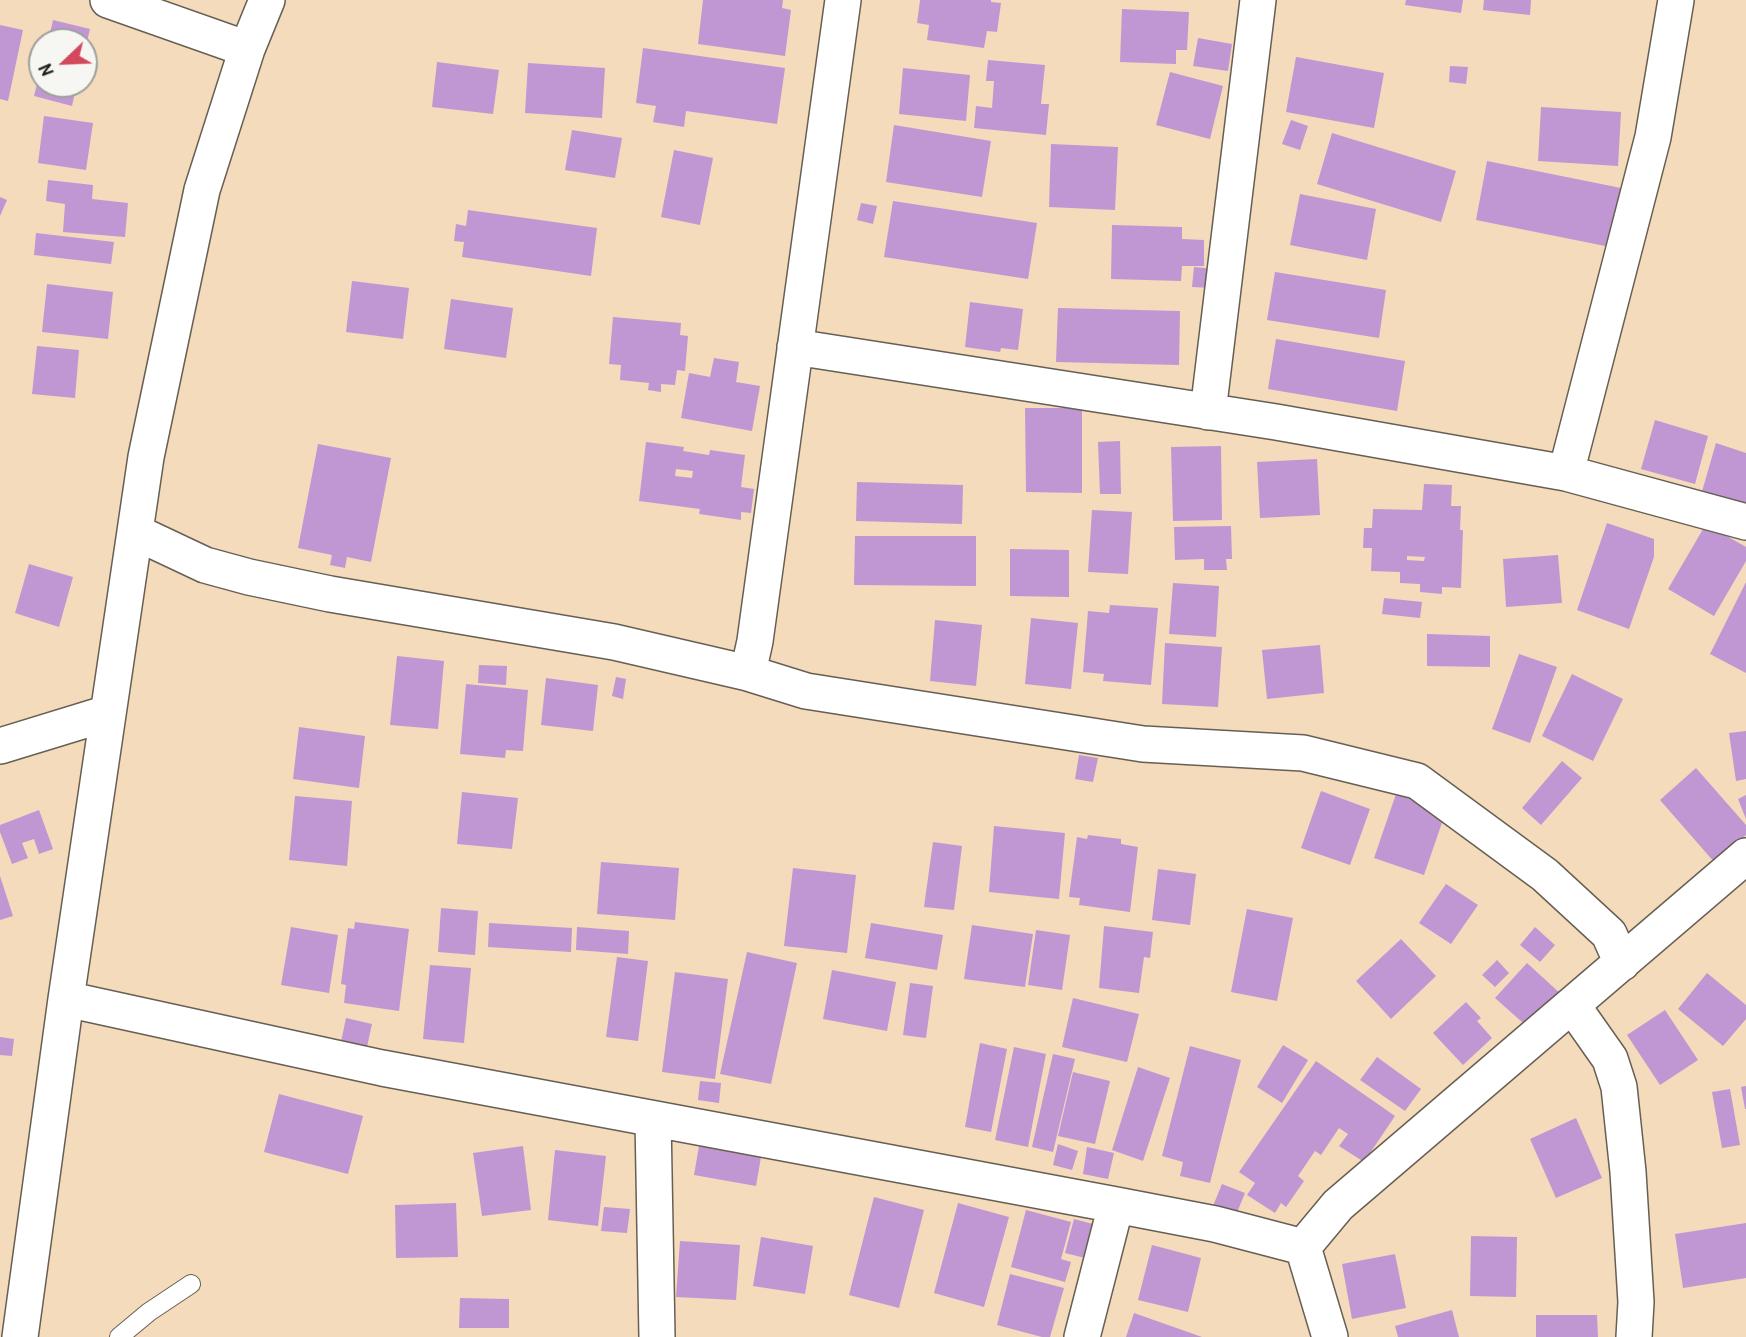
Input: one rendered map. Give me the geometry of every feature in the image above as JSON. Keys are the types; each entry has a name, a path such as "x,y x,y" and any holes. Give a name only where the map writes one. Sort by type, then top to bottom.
{"street":[{"path":"108,0 247,49"},
{"path":"20,1337 66,999 146,457 202,190 247,49 267,0"},
{"path":"748,673 755,641 842,0"},
{"path":"1208,412 1258,0"},
{"path":"1566,473 1653,137 1676,0"},
{"path":"795,347 1208,412 1566,473 1746,522"},
{"path":"135,532 205,565 249,578 614,642 748,673 806,691 1143,744 1303,753 1417,781 1545,875 1624,948"},
{"path":"0,746 108,713"},
{"path":"1303,1247 1338,1205 1572,1005 1624,948 1746,856"},
{"path":"66,999 382,1068 1215,1224 1303,1247"},
{"path":"1572,1005 1610,1059 1619,1087 1628,1172 1635,1289 1634,1337"},
{"path":"653,1119 657,1337"},
{"path":"1082,1337 1116,1205"},
{"path":"1303,1247 1330,1337"}],"lane":[{"path":"119,1337 149,1312 191,1284"}],"building":[{"path":"703,0 783,0 782,8 791,10 785,56 698,44"},
{"path":"920,0 991,0 1001,3 997,32 987,31 984,48 927,40 929,25 917,23"},
{"path":"1406,0 1463,0 1461,13 1405,5"},
{"path":"1484,0 1531,0 1530,15 1483,10"},
{"path":"1122,9 1189,12 1187,50 1176,50 1176,64 1120,62"},
{"path":"53,20 86,28 51,28"},
{"path":"0,25 23,30 8,101 0,99"},
{"path":"1198,38 1232,44 1228,71 1193,66"},
{"path":"643,48 785,68 777,124 686,111 684,127 653,122 656,106 636,103"},
{"path":"1296,57 1384,73 1374,128 1286,112"},
{"path":"988,60 1045,65 1041,104 1049,104 1046,135 974,128 976,106 992,108 994,81 986,81"},
{"path":"437,62 499,70 493,114 432,107"},
{"path":"528,63 605,68 602,118 525,113"},
{"path":"1450,66 1468,67 1466,84 1449,82"},
{"path":"903,68 970,75 966,121 899,114"},
{"path":"1170,72 1223,86 1210,139 1156,125"},
{"path":"42,98 74,98 72,106"},
{"path":"1541,107 1621,112 1618,166 1538,161"},
{"path":"44,116 93,123 86,170 38,163"},
{"path":"1291,120 1308,126 1300,150 1282,144"},
{"path":"894,125 991,141 982,197 886,182"},
{"path":"572,130 622,138 615,178 565,170"},
{"path":"1332,133 1456,171 1441,222 1317,184"},
{"path":"1051,144 1118,147 1115,210 1049,207"},
{"path":"674,150 713,158 700,225 661,217"},
{"path":"1487,161 1621,188 1610,247 1476,220"},
{"path":"48,180 93,185 92,199 128,203 125,237 63,232 65,204 46,201"},
{"path":"1300,194 1376,209 1367,260 1290,245"},
{"path":"0,197 7,200 0,216"},
{"path":"893,201 1037,223 1028,279 884,257"},
{"path":"861,203 877,206 873,224 857,220"},
{"path":"468,210 597,228 591,276 462,257 464,242 454,241 456,224 466,226"},
{"path":"1112,225 1182,227 1182,239 1204,240 1204,266 1182,266 1181,281 1111,279"},
{"path":"36,233 114,242 111,264 34,255"},
{"path":"1194,267 1215,269 1213,288 1192,287"},
{"path":"1275,272 1386,290 1379,338 1267,320"},
{"path":"352,281 409,288 403,339 346,332"},
{"path":"47,284 113,292 108,339 42,332"},
{"path":"451,299 513,308 506,358 444,349"},
{"path":"970,302 1023,309 1018,350 1001,348 1000,352 965,347"},
{"path":"1058,308 1180,311 1179,365 1056,362"},
{"path":"613,317 681,323 680,335 688,336 685,371 677,370 675,385 661,384 661,392 648,390 649,383 620,380 621,365 609,364"},
{"path":"1276,339 1405,361 1397,411 1268,389"},
{"path":"37,346 79,350 75,398 32,394"},
{"path":"714,358 739,362 736,382 760,386 752,431 681,418 689,373 710,377"},
{"path":"1025,408 1082,408 1082,493 1026,492"},
{"path":"1655,420 1708,436 1695,484 1641,469"},
{"path":"1120,441 1121,494 1100,494 1098,442"},
{"path":"646,442 684,447 683,451 709,455 710,450 745,455 741,487 754,489 751,513 741,512 741,520 699,514 700,509 639,501","holes":["676,469 693,471 692,478 675,476"]},
{"path":"1716,443 1746,453 1746,508 1701,495"},
{"path":"318,444 391,458 371,562 347,557 345,568 330,565 332,555 298,548"},
{"path":"1221,446 1222,520 1173,521 1171,447"},
{"path":"1317,459 1320,515 1260,518 1257,462"},
{"path":"857,482 963,485 962,524 856,521"},
{"path":"1424,484 1452,485 1451,506 1461,506 1461,588 1442,587 1442,594 1420,592 1420,584 1400,583 1400,572 1371,571 1372,548 1363,548 1364,528 1372,528 1373,509 1422,510","holes":["1407,556 1425,557 1424,561 1407,560"]},
{"path":"1092,510 1132,512 1128,574 1088,572"},
{"path":"1607,523 1654,539 1654,557 1629,629 1577,610"},
{"path":"1706,524 1746,547 1746,561 1714,616 1668,589"},
{"path":"1231,526 1232,559 1226,559 1227,570 1204,570 1204,559 1175,560 1174,527"},
{"path":"855,536 976,536 976,586 854,585"},
{"path":"1010,549 1069,550 1069,597 1010,596"},
{"path":"1558,555 1562,603 1506,607 1503,559"},
{"path":"29,564 73,577 59,627 15,613"},
{"path":"1746,582 1746,673 1710,654"},
{"path":"1173,583 1219,586 1216,637 1169,634"},
{"path":"1384,598 1422,602 1420,618 1382,614"},
{"path":"1110,605 1158,608 1151,685 1103,681 1104,674 1083,672 1088,611 1109,613"},
{"path":"1031,618 1078,623 1071,689 1025,684"},
{"path":"935,620 982,625 976,686 930,681"},
{"path":"1427,634 1490,636 1490,667 1427,666"},
{"path":"1165,643 1222,647 1218,707 1162,704"},
{"path":"1320,645 1324,693 1267,699 1262,650"},
{"path":"1519,654 1557,667 1530,743 1492,729"},
{"path":"397,656 444,661 438,729 390,725"},
{"path":"479,665 507,666 506,685 478,683"},
{"path":"1572,674 1623,699 1593,761 1542,736"},
{"path":"616,677 626,679 623,699 612,696"},
{"path":"546,678 598,685 593,731 541,725"},
{"path":"466,684 528,690 523,751 506,750 505,758 460,754"},
{"path":"299,727 365,736 359,788 293,779"},
{"path":"1746,731 1746,779 1736,781 1729,733"},
{"path":"1079,755 1098,758 1093,782 1075,779"},
{"path":"1562,761 1582,778 1541,825 1522,808"},
{"path":"1696,768 1746,825 1746,835 1715,863 1660,800"},
{"path":"1321,791 1370,809 1350,865 1301,848"},
{"path":"462,792 518,798 512,849 457,844"},
{"path":"1396,794 1446,811 1424,875 1374,858"},
{"path":"1746,795 1746,819 1738,799"},
{"path":"295,796 352,801 347,866 289,860"},
{"path":"39,810 53,849 39,854 34,839 22,843 28,858 12,864 0,825"},
{"path":"994,826 1065,833 1059,899 989,892"},
{"path":"1088,835 1121,839 1121,844 1138,847 1130,912 1079,905 1080,898 1069,897 1077,837 1087,839"},
{"path":"933,842 962,846 954,910 924,907"},
{"path":"601,862 679,868 675,920 597,914"},
{"path":"793,868 856,875 847,953 784,946"},
{"path":"1158,869 1196,874 1190,925 1152,920"},
{"path":"0,876 13,916 0,920"},
{"path":"1446,884 1478,905 1451,944 1419,923"},
{"path":"441,908 478,911 475,955 438,952"},
{"path":"1247,909 1293,918 1277,1001 1231,992"},
{"path":"355,922 409,929 399,1011 344,1003 346,985 341,984 348,928 354,929"},
{"path":"489,923 572,928 571,952 488,947"},
{"path":"871,923 943,935 937,970 865,958"},
{"path":"972,925 1033,934 1025,987 964,979"},
{"path":"1104,926 1153,932 1150,958 1144,957 1139,993 1099,988"},
{"path":"291,927 338,935 329,993 281,985"},
{"path":"577,927 629,931 628,954 576,950"},
{"path":"1535,927 1555,945 1540,962 1520,945"},
{"path":"1036,930 1070,935 1062,990 1028,985"},
{"path":"1401,939 1436,976 1391,1019 1356,981"},
{"path":"747,952 797,963 771,1084 720,1074"},
{"path":"617,957 648,961 638,1041 606,1037"},
{"path":"1497,960 1509,973 1495,987 1482,975"},
{"path":"1527,963 1562,995 1531,1030 1495,998"},
{"path":"430,965 471,968 464,1043 423,1039"},
{"path":"832,970 896,982 887,1031 823,1019"},
{"path":"675,972 728,979 715,1079 662,1072"},
{"path":"1707,973 1746,1005 1746,1019 1723,1046 1678,1009"},
{"path":"910,983 933,986 926,1038 903,1035"},
{"path":"1073,998 1139,1014 1127,1062 1062,1047"},
{"path":"1466,1002 1481,1018 1477,1021 1492,1038 1463,1065 1433,1033"},
{"path":"1665,1010 1698,1060 1660,1085 1627,1035"},
{"path":"346,1018 372,1024 367,1047 341,1042"},
{"path":"0,1037 14,1039 12,1056 0,1055"},
{"path":"980,1043 1007,1049 991,1132 965,1127"},
{"path":"1283,1045 1308,1060 1282,1103 1257,1087"},
{"path":"1190,1046 1241,1060 1210,1183 1180,1176 1183,1162 1162,1156"},
{"path":"1014,1047 1046,1054 1028,1147 995,1140"},
{"path":"1053,1054 1075,1059 1053,1152 1032,1147"},
{"path":"1377,1057 1421,1089 1405,1111 1360,1080"},
{"path":"1316,1061 1395,1116 1364,1162 1339,1146 1348,1134 1339,1128 1321,1155 1315,1151 1298,1176 1304,1181 1286,1207 1281,1203 1275,1213 1247,1195 1255,1183 1239,1172"},
{"path":"1138,1067 1170,1078 1143,1161 1112,1150"},
{"path":"1073,1072 1110,1081 1095,1144 1058,1136"},
{"path":"700,1081 721,1083 719,1103 698,1100"},
{"path":"1746,1086 1746,1109 1745,1109 1741,1087"},
{"path":"1730,1089 1740,1145 1722,1148 1712,1092"},
{"path":"279,1094 363,1116 348,1174 264,1152"},
{"path":"1576,1118 1602,1178 1556,1198 1530,1139"},
{"path":"1058,1144 1078,1151 1072,1170 1053,1165"},
{"path":"523,1146 531,1210 482,1216 473,1153"},
{"path":"699,1146 761,1157 756,1186 694,1175"},
{"path":"1087,1147 1114,1153 1108,1179 1083,1174"},
{"path":"555,1150 606,1156 598,1226 548,1220"},
{"path":"1222,1184 1245,1193 1236,1215 1213,1206"},
{"path":"874,1197 924,1210 899,1308 849,1295"},
{"path":"456,1203 458,1257 396,1258 395,1205"},
{"path":"958,1203 1009,1217 984,1307 934,1293"},
{"path":"604,1207 630,1209 627,1233 601,1231"},
{"path":"1026,1210 1071,1222 1061,1259 1071,1262 1065,1282 1011,1267"},
{"path":"1074,1219 1093,1224 1085,1258 1065,1253"},
{"path":"1746,1223 1746,1278 1683,1288 1675,1234"},
{"path":"1471,1236 1517,1237 1516,1297 1470,1296"},
{"path":"761,1237 813,1246 805,1294 753,1286"},
{"path":"680,1241 740,1245 736,1300 676,1297"},
{"path":"1152,1245 1201,1258 1188,1312 1138,1300"},
{"path":"1395,1254 1406,1308 1352,1319 1342,1264"},
{"path":"1010,1274 1064,1288 1050,1337 997,1325"},
{"path":"460,1298 509,1299 509,1328 459,1328"},
{"path":"1452,1310 1459,1337 1398,1337 1395,1326"},
{"path":"1134,1313 1202,1337 1126,1337"},
{"path":"1536,1315 1597,1315 1598,1337 1536,1337"}]}
